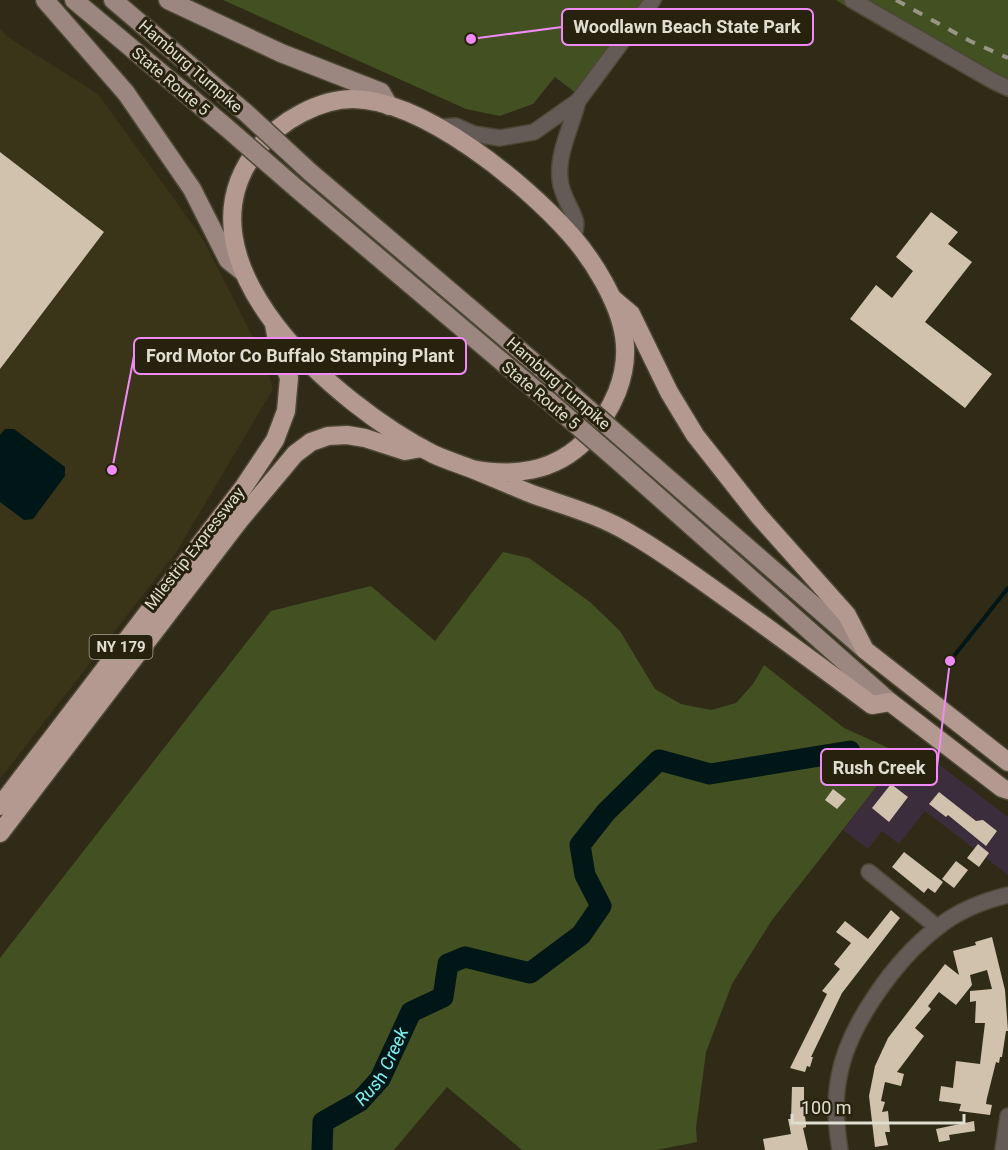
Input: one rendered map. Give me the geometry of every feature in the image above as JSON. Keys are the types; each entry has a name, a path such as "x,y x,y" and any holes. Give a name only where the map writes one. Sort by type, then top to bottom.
{"highway":[{"path":"357,99 389,105 438,127 512,179 574,238 602,279 611,298 624,334 622,375 617,393 596,429 580,446 547,465 523,472 499,474 472,469 455,464 393,431 339,391 317,371 274,322 243,272 235,247 232,226 233,207 246,166 261,145 294,117 326,103 357,99"},
{"path":"611,298 632,314 669,392 695,435 758,515 847,615 865,650"},
{"name":"Milestrip Expressway","path":"0,806 243,488 275,440 286,411 289,378 278,346 274,322"},
{"name":"Milestrip Expressway","path":"0,833 239,520 295,454 311,442 328,435 364,438 405,451 422,448"},
{"path":"472,469 534,495 594,515 629,532 683,567 872,705 890,702"},
{"name":"Hamburg Turnpike","path":"865,650 1008,762"},
{"name":"State Route 5","path":"890,702 1002,789 1008,790"}],"main road":[{"path":"45,0 126,93 192,189 228,260 243,272"},
{"name":"State Route 5","path":"74,0 551,403 890,702"},
{"name":"Hamburg Turnpike","path":"113,0 245,112 310,172 632,446 865,650"},
{"path":"168,0 272,49 381,92 389,105"}],"street":[{"path":"438,127 456,126 474,134 500,138 525,135 541,128 578,101 653,0"},
{"path":"852,0 1008,88"},
{"path":"574,238 576,223 563,196 560,168 565,141 571,129 578,101"},
{"path":"868,872 937,927"},
{"path":"840,1150 836,1126 839,1076 845,1054 865,1012 877,993 902,962 937,927 958,913 989,899 1008,895"},
{"path":"1003,1150 1008,1116"}],"shaded area":[{"path":"0,28 8,37 98,94 203,239 266,363 273,389 177,551 0,779"},
{"path":"5,429 14,429 65,467 65,476 33,519 24,520 0,502 0,435"},
{"path":"902,754 928,756 1008,817 1008,875 925,811 899,844 882,831 868,849 843,830"}],"green space":[{"path":"223,0 663,0 585,100 555,77 533,104 500,116 466,109"},
{"path":"836,0 1008,0 1008,91 920,49"},
{"path":"503,552 529,558 590,602 620,631 655,689 681,704 711,710 736,703 753,684 764,665 844,728 902,754 772,920 732,984 706,1052 696,1128 697,1142 656,1150 522,1150 447,1087 394,1150 0,1150 0,958 271,611 371,586 435,641"}],"building":[{"path":"0,152 104,232 0,369"},
{"path":"931,212 958,232 948,244 972,262 925,322 992,374 965,408 850,319 876,285 892,298 913,271 896,257"},
{"path":"891,784 908,797 889,822 872,808"},
{"path":"833,789 846,799 837,809 825,800"},
{"path":"939,792 976,821 983,820 997,831 986,846 948,815 946,817 929,804"},
{"path":"978,844 989,853 979,867 967,858"},
{"path":"904,852 943,882 935,893 928,888 924,893 892,867"},
{"path":"956,861 968,870 954,888 942,879"},
{"path":"891,910 900,918 842,993 811,1057 813,1057 810,1067 807,1066 805,1072 790,1068 827,994 822,991 840,969 834,964 851,943 836,932 845,921 868,939"},
{"path":"992,937 1005,990 1008,1031 1006,1031 1002,1057 999,1063 996,1062 987,1098 986,1104 992,1105 990,1115 959,1111 961,1104 939,1101 941,1086 953,1088 956,1061 980,1064 985,1023 975,1023 976,1001 970,1002 970,991 992,989 987,970 970,975 972,985 956,1005 939,992 928,1006 931,1009 915,1028 924,1036 897,1072 904,1074 901,1086 885,1082 881,1101 885,1102 882,1112 888,1111 890,1132 885,1132 888,1145 875,1147 869,1096 875,1066 888,1038 945,964 959,975 953,951 976,945 975,942"},
{"path":"792,1087 804,1087 806,1127 803,1128 808,1150 765,1150 763,1139 791,1134 788,1119 791,1119"},
{"path":"974,1121 975,1131 949,1135 950,1140 939,1142 936,1129"}],"waterway":[{"name":"Rush Creek","path":"950,661 1008,588"},
{"name":"Rush Creek","path":"322,1150 323,1122 360,1101 380,1079 411,1012 443,997 448,964 465,957 530,973 581,935 601,906 585,875 580,845 606,812 659,760 710,774 850,751"}],"railway":[{"path":"896,0 970,41 1008,58"}],"place":[{"name":"Woodlawn Beach State Park","path":"471,39"},
{"name":"Ford Motor Co Buffalo Stamping Plant","path":"112,470"},
{"name":"Rush Creek","path":"950,661"}]}
